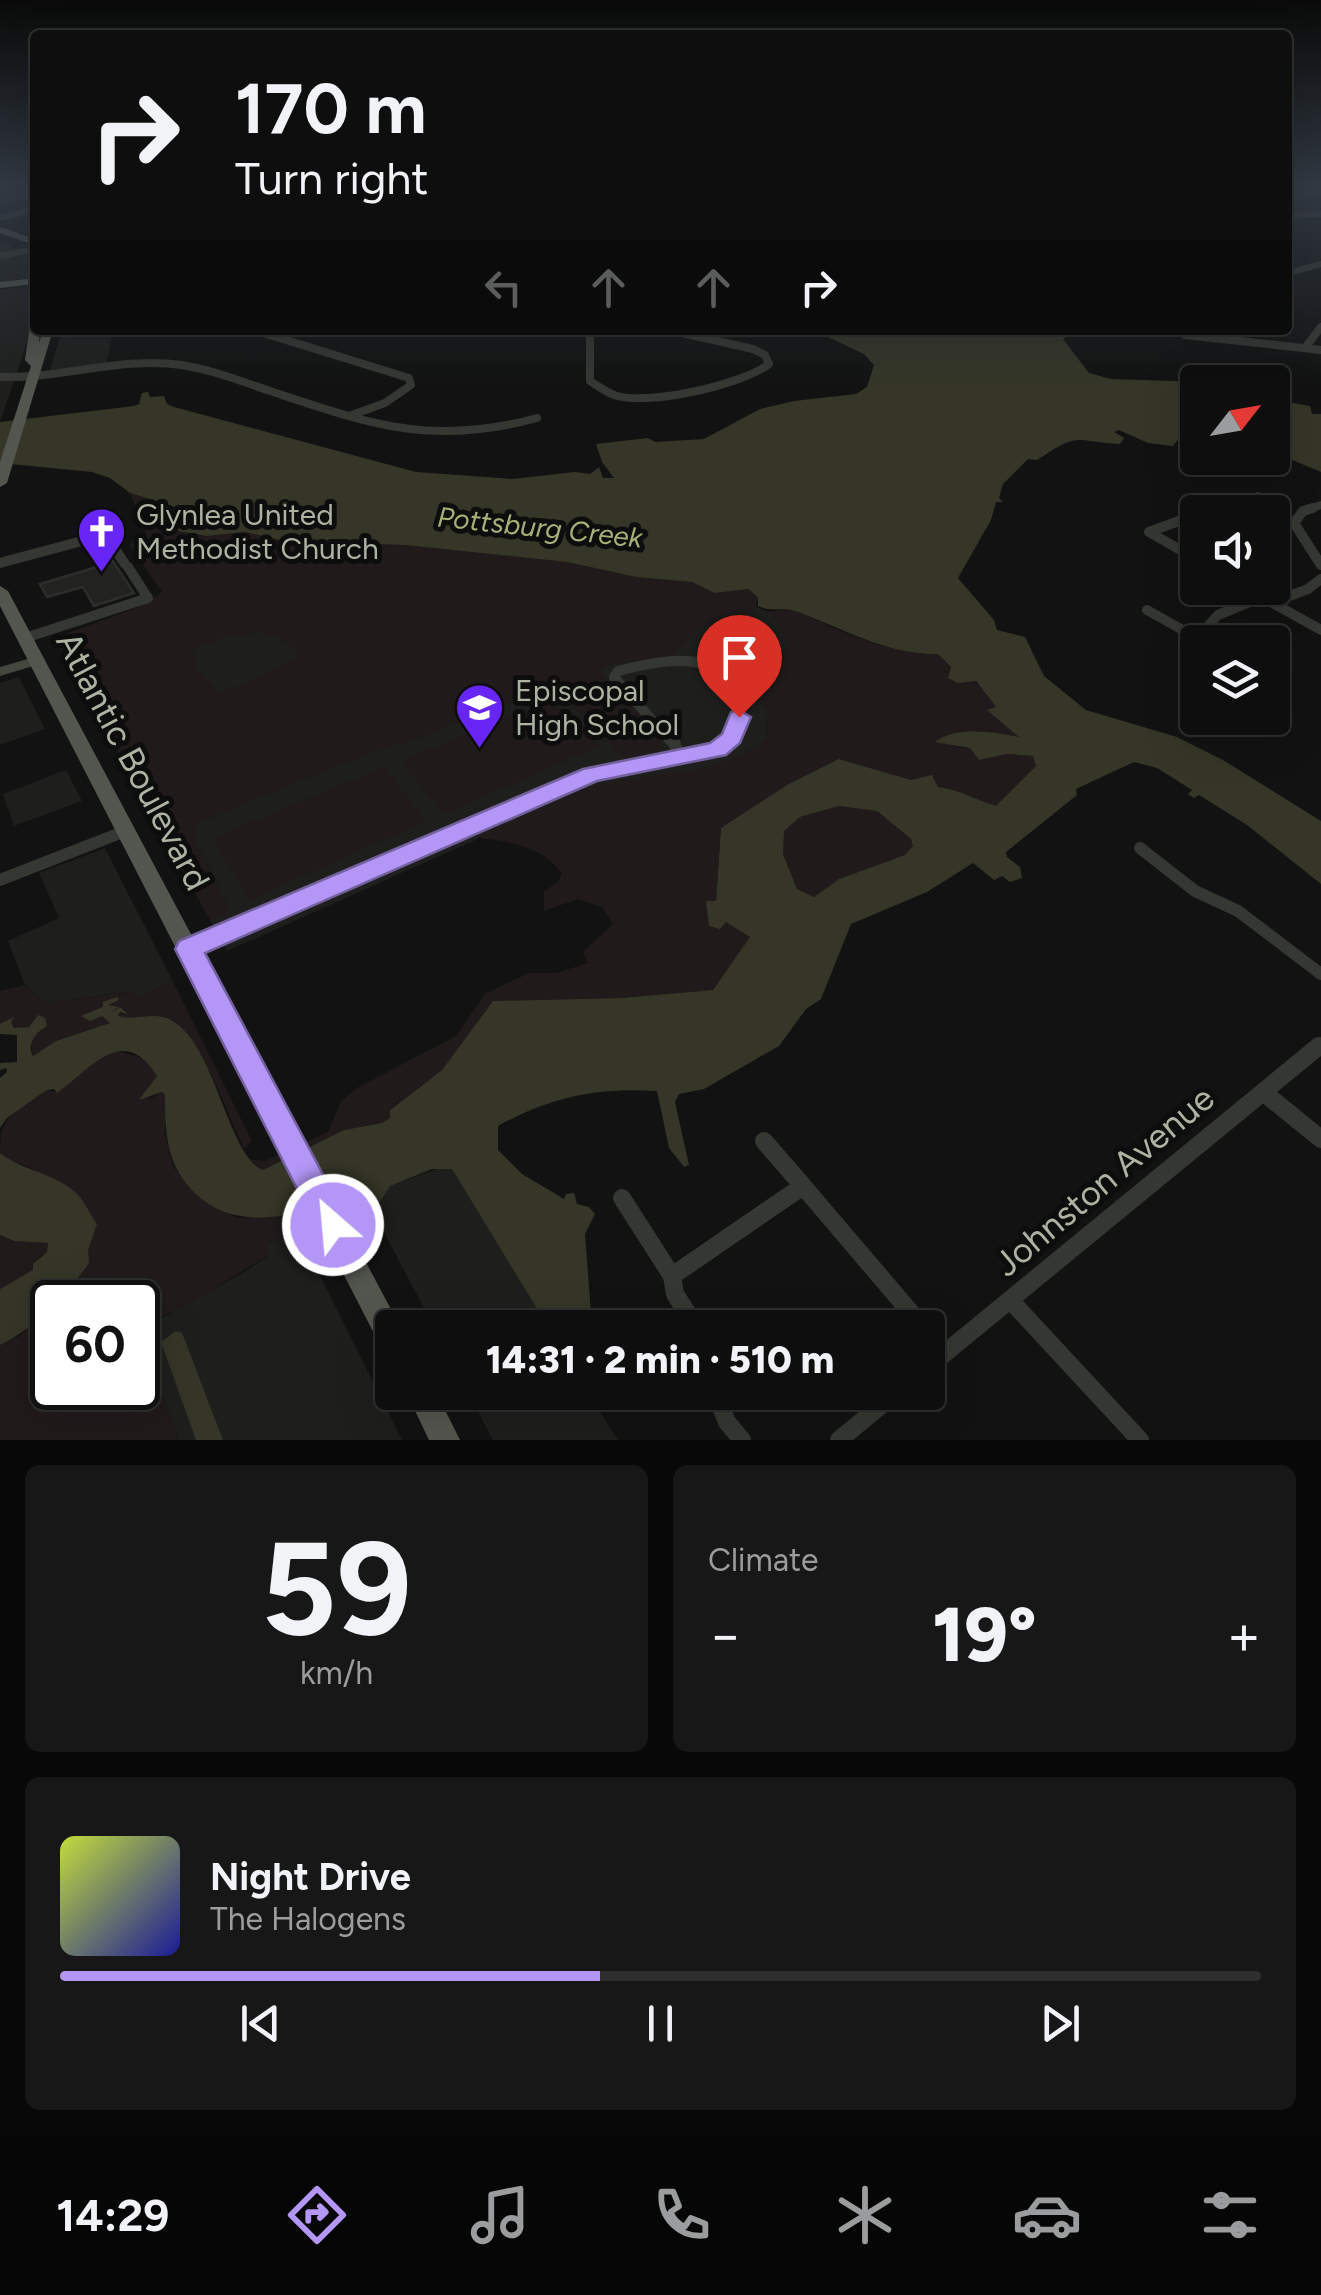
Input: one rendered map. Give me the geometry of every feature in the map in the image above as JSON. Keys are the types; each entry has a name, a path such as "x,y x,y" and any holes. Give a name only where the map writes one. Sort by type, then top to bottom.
{"main road":[{"path":"0,286 30,282"},
{"path":"34,335 34,370"},
{"path":"2,476 47,335"},
{"name":"Atlantic Boulevard","path":"0,590 6,612 38,660 377,1310"},
{"path":"429,1410 445,1440"}],"street":[{"path":"1292,272 1321,264"},
{"path":"1305,348 1321,327"},
{"path":"270,335 410,378 411,384 404,392 348,416"},
{"path":"590,335 589,377 594,386 612,394 663,397 754,373 770,361 752,349 691,335"},
{"path":"1185,335 1321,350"},
{"path":"1213,338 1221,335"},
{"path":"0,378 34,370 181,364 390,430 447,435 537,418"},
{"path":"1321,505 1303,511 1294,523 1321,565"},
{"path":"1180,520 1150,530 1152,535 1180,550"},
{"path":"0,564 97,538 109,540 148,598 26,638"},
{"path":"1290,596 1321,579"},
{"path":"1147,610 1197,638 1218,615 1242,605"},
{"path":"1276,605 1321,630"},
{"path":"0,672 38,660"},
{"path":"189,949 591,775 679,758 717,749 732,738 739,717 720,674 713,668 660,662 618,671 614,677 672,738 679,758"},
{"path":"0,880 128,830"},
{"path":"1140,848 1195,890 1238,910 1321,974"},
{"name":"Johnston Avenue","path":"945,1352 1321,1044"},
{"path":"1262,1092 1321,1138"},
{"path":"764,1140 909,1310"},
{"path":"672,1276 803,1186"},
{"path":"622,1198 672,1276 674,1294 685,1310"},
{"path":"1011,1301 1140,1440"},
{"path":"723,1410 742,1440"},
{"path":"839,1440 875,1410"}],"shaded area":[{"path":"0,254 30,256 30,278 0,282"},
{"path":"30,286 30,334 0,422 0,290"},
{"path":"60,335 112,335 106,366 50,370"},
{"path":"130,493 180,509 169,511 142,504 170,516 201,513 233,526 202,527 151,520 173,531 207,536 245,532 284,541 405,545 567,562 636,577 692,582 715,593 749,589 758,598 754,613 730,616 707,625 672,656 608,665 600,672 655,731 663,746 654,756 633,757 617,752 610,740 553,689 545,688 204,821 196,830 196,840 229,908 225,915 211,922 55,638 144,605 162,592 130,545 147,537","holes":["263,632 290,644 299,657 240,686 218,691 195,666 193,650 222,638"]},
{"name":"Episcopal High School","path":"134,541 692,582 770,612 789,608 852,742 538,812 227,951 55,638 144,605 162,592 130,545"},
{"path":"789,608 880,645 938,654 964,681 975,681 996,707 988,710 1022,739 955,747 970,748 979,760 1007,754 1033,756 1036,766 996,807 938,787 932,776 911,780 839,759 787,785 721,829 716,901 707,901 726,921 751,937 713,990 621,998 493,1001 442,1070 390,1109 391,1117 382,1123 344,1130 263,1170 249,1159 265,1161 328,1132 341,1101 357,1088 456,1036 485,994 529,973 556,973 588,963 583,952 613,924 602,907 578,899 544,911 544,891 558,882 562,873 535,851 479,838 586,788 707,767 766,739 767,715 751,668 788,647 771,612"},
{"path":"19,677 45,729 0,745 0,683"},
{"path":"550,699 599,746 444,814 400,761"},
{"path":"384,767 427,821 249,900 212,838"},
{"path":"66,770 82,801 14,826 3,794"},
{"path":"839,806 877,811 911,839 914,846 905,855 839,879 814,897 797,889 783,853 784,831 800,817"},
{"path":"105,848 172,980 144,996 127,992 45,1003 25,985 8,941 59,918 39,873"},
{"path":"172,980 252,1141 244,1149 201,1055 177,1024 164,1017 117,1016 126,1009 112,1013 108,1005 86,1018 102,1016 111,1023 56,1041 33,1056 31,1043 38,1015 29,1027 15,1028 10,1022 0,1024 0,991 25,985 45,1003 128,992 144,996"},
{"path":"115,1050 147,1060 157,1076 148,1100 162,1092 165,1095 165,1135 173,1166 189,1188 236,1218 289,1215 298,1231 267,1245 269,1256 160,1317 160,1280 76,1280 97,1224 45,1177 0,1153 3,1128 12,1115 47,1090 57,1092"},
{"path":"443,1167 452,1169 538,1310 425,1310 369,1204 379,1204 389,1186"},
{"path":"298,1231 375,1386 375,1410 387,1410 402,1440 179,1440 160,1390 160,1318 269,1256 266,1245"},
{"path":"0,1235 13,1241 48,1242 47,1252 39,1257 34,1270 0,1289"},
{"path":"30,1325 30,1410 160,1410 160,1390 179,1440 0,1440 0,1345"},
{"path":"477,1410 599,1410 618,1440 493,1440"}],"water":[{"name":"Pottsburg Creek","path":"824,335 1069,335 1063,339 1089,373 1111,379 1180,381 1180,437 1173,446 1148,443 1119,430 1114,432 1124,438 1120,444 1070,441 1037,460 1028,459 1003,484 999,498 1003,502 996,502 991,520 958,578 994,620 997,630 1025,637 1044,676 1086,710 1177,737 1223,760 1321,821 1321,884 1247,825 1199,795 1194,798 1188,794 1192,790 1157,768 1134,762 1076,789 1077,795 1006,852 1020,867 1022,878 1010,882 1002,876 994,880 973,863 927,892 851,924 821,999 806,1009 779,1046 704,1089 679,1094 675,1102 689,1165 684,1167 669,1148 657,1091 575,1096 498,1126 498,1150 522,1174 564,1199 566,1194 574,1193 577,1204 589,1207 595,1214 585,1234 591,1310 538,1310 452,1169 432,1169 390,1186 378,1205 261,1218 217,1209 197,1195 173,1161 165,1095 162,1092 139,1100 157,1076 132,1053 119,1051 107,1055 57,1093 47,1090 7,1118 0,1128 0,1078 7,1072 6,1068 0,1070 0,1063 17,1062 17,1035 0,1034 0,1024 14,1017 14,1028 29,1027 38,1015 45,1018 47,1026 31,1043 33,1056 56,1041 110,1023 102,1016 90,1021 81,1016 117,997 119,1000 108,1005 118,1007 111,1013 120,1007 128,1014 120,1012 118,1016 165,1017 186,1033 199,1051 240,1144 263,1170 344,1130 390,1118 390,1110 442,1070 493,1001 621,998 713,990 750,937 726,922 720,929 709,926 706,901 716,901 721,828 787,785 839,759 911,780 932,775 938,787 996,806 1036,766 1033,756 1007,754 979,760 970,748 935,742 965,732 1019,737 987,710 996,707 976,681 958,683 948,678 951,667 938,654 900,650 795,611 763,608 749,589 715,593 692,582 636,577 567,562 405,545 284,541 245,532 207,536 153,527 147,523 151,520 202,527 233,526 201,513 146,513 142,504 164,511 179,508 130,493 110,478 92,472 0,463 0,422 134,406 139,404 142,393 148,392 150,397 164,396 167,404 174,407 416,472 512,479 590,474 599,467 603,478 614,478 602,462 596,444 648,438 655,442 704,439 760,409 856,394 867,387 874,365 864,354","holes":["839,806 877,811 911,839 913,846 905,855 839,879 814,897 797,889 783,854 784,831 800,817"]},
{"path":"1290,402 1310,406 1312,414 1321,414 1321,472 1290,459"},
{"path":"0,1153 71,1189 97,1224 88,1250 89,1263 80,1275 76,1280 30,1280 30,1326 0,1345 0,1289 33,1270 33,1264 47,1252 48,1243 14,1241 0,1235"},
{"path":"176,1331 182,1333 223,1440 196,1440 161,1342"}],"building":[{"name":"Glynlea United Methodist Church","path":"104,548 134,593 94,606 83,587 47,597 40,584 97,567 86,549"}],"place":[{"name":"Glynlea United Methodist Church","path":"101,574"},
{"name":"Episcopal High School","path":"480,750"}],"route":[{"path":"333,1225 189,949 591,775 717,749 732,738 739,717"}]}
